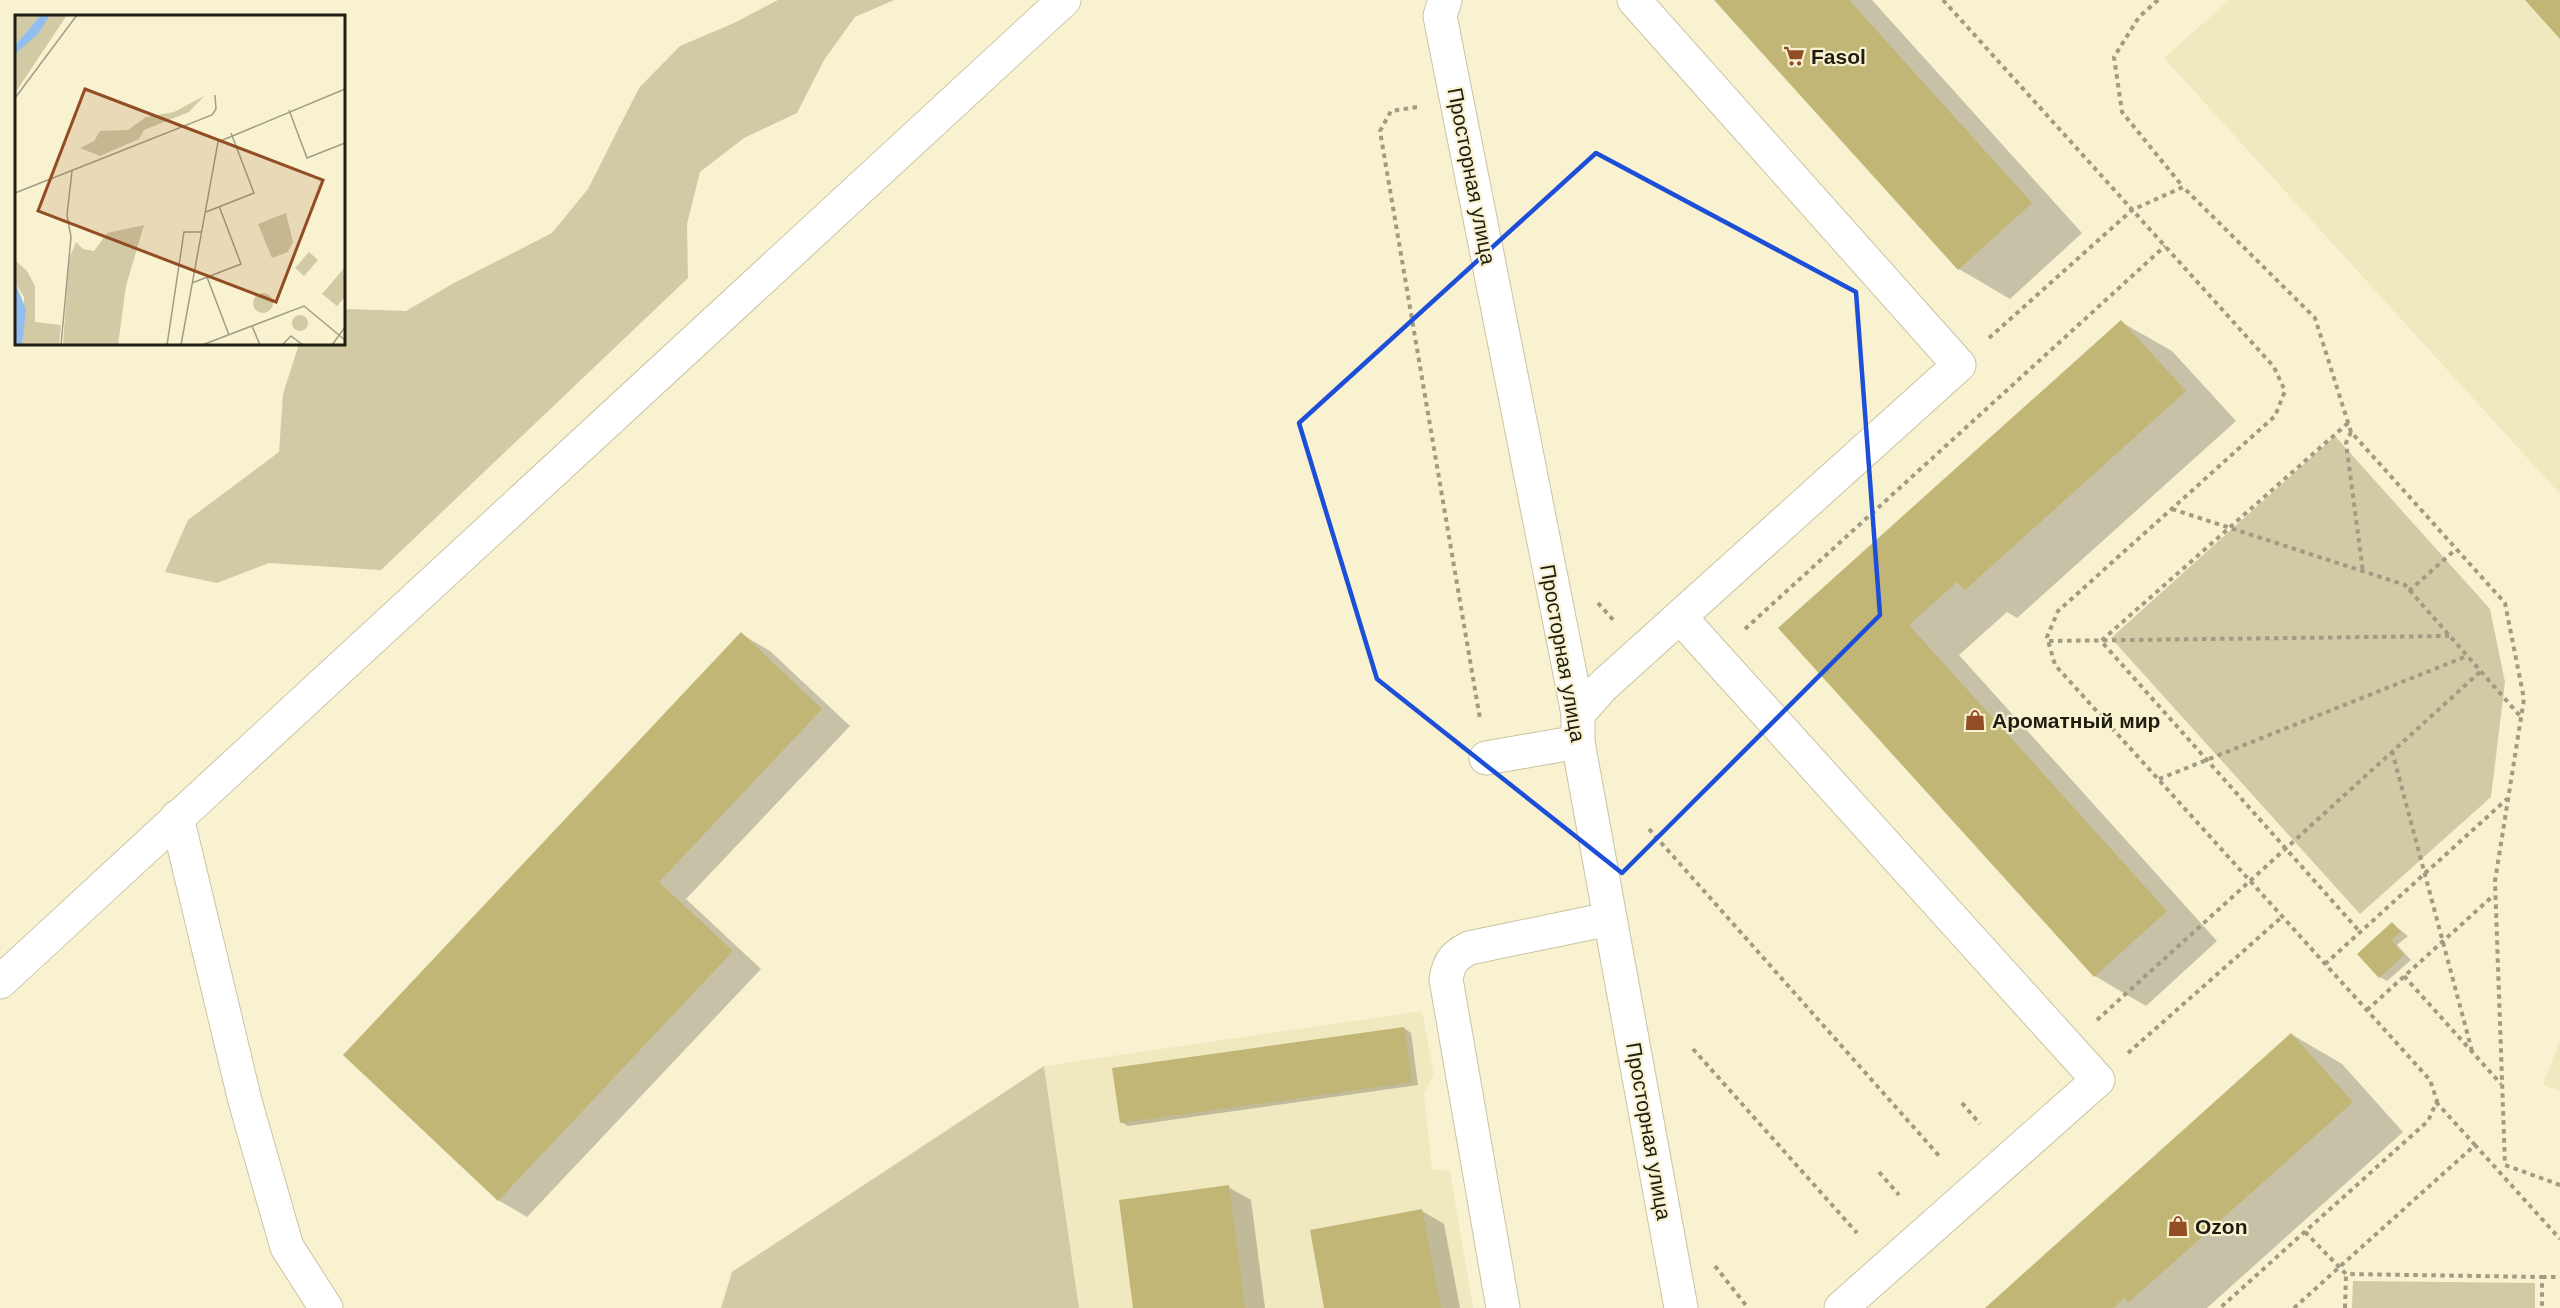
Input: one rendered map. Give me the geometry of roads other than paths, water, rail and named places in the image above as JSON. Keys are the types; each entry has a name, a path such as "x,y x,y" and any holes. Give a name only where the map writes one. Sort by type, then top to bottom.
{"street":[{"path":"0,982 1064,0"},
{"name":"Просторная улица","path":"1445,0 1440,16 1578,728 1610,919 1681,1308"},
{"path":"1485,758 1578,728 1603,686 1959,365 1634,0"},
{"path":"1680,617 2098,1080 1842,1308"},
{"path":"177,817 245,1101 287,1246 326,1308"},
{"path":"1503,1308 1446,979 1449,965 1455,955 1469,948 1610,919"}],"place":[{"name":"Fasol","path":"1794,56"},
{"name":"Ароматный мир","path":"1975,720"},
{"name":"Ozon","path":"2178,1226"}]}
